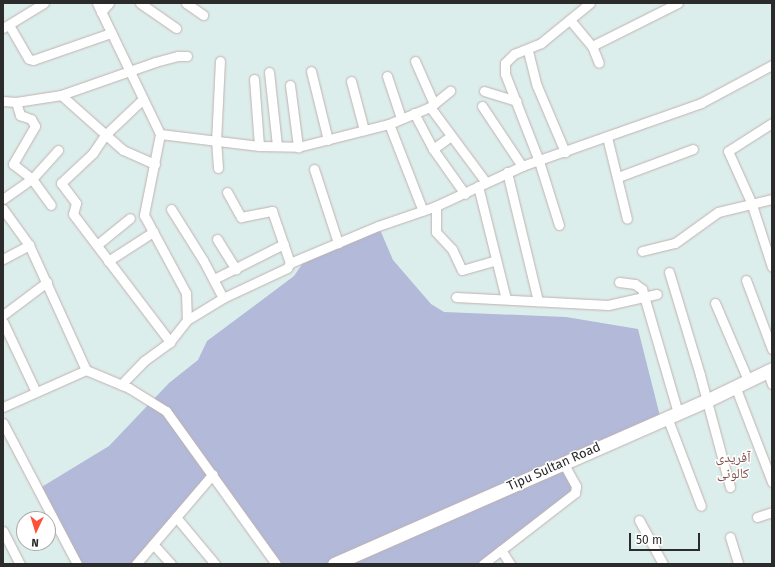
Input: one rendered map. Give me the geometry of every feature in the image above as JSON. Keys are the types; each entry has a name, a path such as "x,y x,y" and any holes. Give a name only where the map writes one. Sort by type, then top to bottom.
{"main road":[{"name":"Tipu Sultan Road","path":"334,564 708,400 770,370"}],"street":[{"path":"109,3 99,7 160,134 144,215 186,293 187,320"},
{"path":"140,3 176,28"},
{"path":"186,3 203,16"},
{"path":"559,225 539,161 505,74 505,63 514,54 528,51 590,3"},
{"path":"592,46 678,3"},
{"path":"39,5 6,26 29,59 33,60 111,33"},
{"path":"570,20 592,46 599,63"},
{"path":"528,51 538,86 565,152"},
{"path":"3,101 16,102 61,95 178,56 187,56"},
{"path":"218,168 216,142 220,61"},
{"path":"415,61 432,105 481,184 496,260 506,299"},
{"path":"121,384 144,361 170,342 187,320 223,298 287,268 290,263 436,206 522,166 701,103 772,65"},
{"path":"311,71 328,140"},
{"path":"269,72 276,146"},
{"path":"387,76 401,118"},
{"path":"254,79 258,146"},
{"path":"351,81 364,130"},
{"path":"290,84 298,147"},
{"path":"160,134 258,146 298,147 388,124 432,105 450,91"},
{"path":"484,91 516,101"},
{"path":"61,95 123,150 155,164"},
{"path":"143,99 105,135 93,153 61,183 76,203 74,214 98,244 108,262 170,342"},
{"path":"16,102 20,115 30,119 35,126 13,164 32,179 51,205"},
{"path":"482,106 522,166"},
{"path":"414,113 433,149 464,194"},
{"path":"388,124 423,211"},
{"path":"772,124 728,151 751,202 772,267"},
{"path":"433,149 451,136"},
{"path":"607,137 618,177 627,219"},
{"path":"618,177 693,149"},
{"path":"3,199 32,179 58,150"},
{"path":"314,169 338,243"},
{"path":"507,172 538,301"},
{"path":"227,192 241,217 272,211 290,263"},
{"path":"642,251 675,243 718,212 751,202 772,200"},
{"path":"436,206 436,232 452,249 462,270 496,260"},
{"path":"3,209 29,245 86,370 121,384 166,411 213,474 276,564"},
{"path":"172,209 214,279 223,298"},
{"path":"98,244 130,218"},
{"path":"108,262 153,232"},
{"path":"218,239 236,269"},
{"path":"214,279 284,244"},
{"path":"3,258 29,245"},
{"path":"669,272 708,400 730,488"},
{"path":"746,280 772,349"},
{"path":"3,315 47,282"},
{"path":"619,282 638,286 644,298 672,415 701,506"},
{"path":"456,297 608,305 657,294"},
{"path":"715,304 748,380"},
{"path":"3,322 36,392"},
{"path":"3,407 86,370"},
{"path":"770,370 772,384"},
{"path":"735,386 772,482"},
{"path":"3,423 77,564"},
{"path":"482,564 575,492 576,486 563,463"},
{"path":"136,564 213,474"},
{"path":"757,517 772,512"},
{"path":"176,517 215,564"},
{"path":"639,520 663,564"},
{"path":"3,531 20,564"},
{"path":"730,537 738,564"},
{"path":"153,544 171,564"},
{"path":"501,550 510,564"}],"shaded area":[{"path":"378,225 393,260 431,304 444,312 566,317 638,329 661,420 566,465 577,486 484,564 276,564 212,474 135,564 76,564 56,528 56,511 46,511 35,491 109,446 169,383 198,360 207,341 294,276 309,254"}],"district":[{"name":"آفریدی کالونی","path":"733,466"}]}
